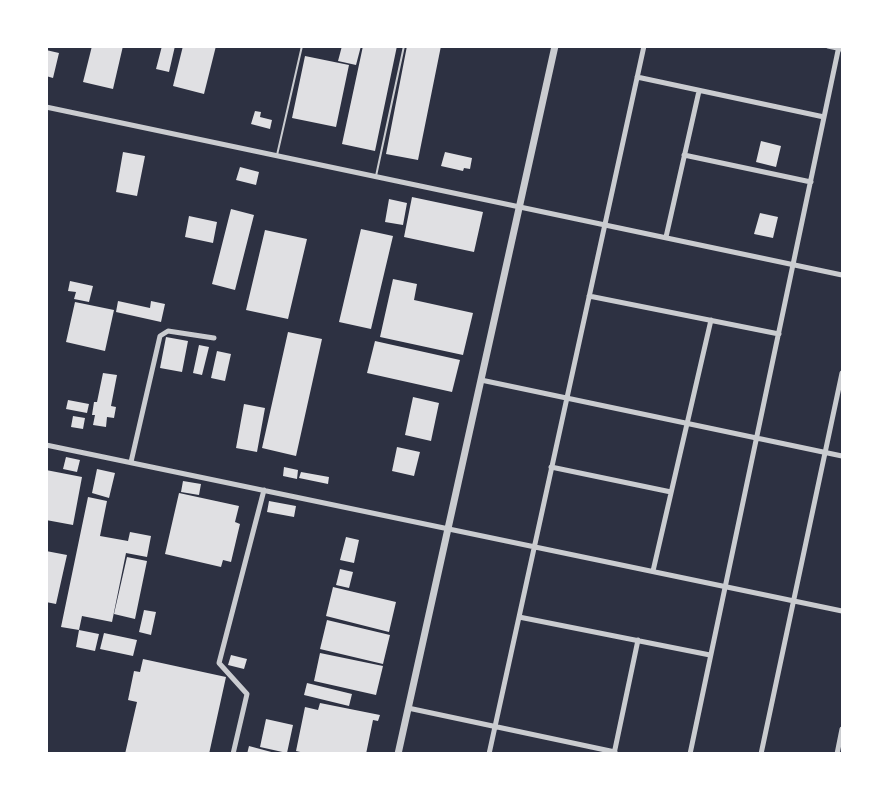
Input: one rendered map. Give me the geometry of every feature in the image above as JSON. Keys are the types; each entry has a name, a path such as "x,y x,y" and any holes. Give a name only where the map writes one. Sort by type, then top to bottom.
{"street":[{"path":"398,753 555,46"},
{"path":"489,753 644,46"},
{"path":"690,753 840,48 828,46"},
{"path":"637,77 824,117"},
{"path":"666,237 699,91"},
{"path":"46,107 843,275"},
{"path":"684,155 810,182"},
{"path":"589,296 779,334"},
{"path":"653,571 711,320"},
{"path":"131,462 160,336 168,332 214,338"},
{"path":"760,753 843,374"},
{"path":"481,380 843,456"},
{"path":"46,445 843,611"},
{"path":"551,467 672,492"},
{"path":"233,753 247,694 219,663 264,490"},
{"path":"519,617 711,655"},
{"path":"408,708 615,753 638,640"},
{"path":"837,753 843,729"}],"lane":[{"path":"277,155 302,46"},
{"path":"376,176 404,46"}],"building":[{"path":"92,46 123,46 113,89 83,82"},
{"path":"162,46 175,46 169,72 156,69"},
{"path":"183,46 216,46 204,94 173,86"},
{"path":"342,46 361,46 356,65 338,61"},
{"path":"363,46 397,46 375,151 342,144"},
{"path":"407,46 441,46 418,160 386,154"},
{"path":"46,50 59,53 53,78 46,76"},
{"path":"305,56 349,65 336,127 292,118"},
{"path":"255,111 261,112 260,117 272,120 270,129 251,124"},
{"path":"761,141 781,146 776,167 756,162"},
{"path":"123,152 145,156 137,196 116,192"},
{"path":"445,152 472,158 470,169 464,168 463,171 441,166"},
{"path":"240,167 259,172 256,185 236,180"},
{"path":"412,197 483,212 474,252 404,237"},
{"path":"389,199 407,203 403,225 385,222"},
{"path":"231,209 254,215 235,290 212,284"},
{"path":"760,213 778,217 773,238 754,234"},
{"path":"189,216 217,222 213,243 185,237"},
{"path":"361,229 393,236 371,329 339,322"},
{"path":"265,230 307,239 288,319 246,310"},
{"path":"393,279 417,284 414,300 473,313 463,355 380,337"},
{"path":"70,281 93,286 89,302 74,299 76,292 68,291"},
{"path":"118,301 150,308 151,301 165,304 161,322 116,312"},
{"path":"75,302 114,310 105,351 66,342"},
{"path":"288,332 322,339 296,456 262,448"},
{"path":"166,337 188,341 182,372 160,368"},
{"path":"375,341 460,360 452,392 367,373"},
{"path":"199,345 209,347 202,375 193,373"},
{"path":"217,351 231,354 225,381 211,378"},
{"path":"103,373 117,375 111,406 116,407 114,418 107,417 106,427 93,425 95,415 92,415"},
{"path":"413,397 439,403 431,441 405,435"},
{"path":"68,400 89,404 87,413 66,409"},
{"path":"244,404 265,408 257,452 236,448"},
{"path":"73,416 85,418 83,429 71,427"},
{"path":"397,447 420,452 414,476 392,471"},
{"path":"66,457 80,460 77,472 63,469"},
{"path":"284,467 298,470 297,479 283,476"},
{"path":"97,469 115,473 109,498 92,493"},
{"path":"46,470 82,477 73,525 46,520"},
{"path":"301,472 329,477 328,484 299,478"},
{"path":"183,481 201,484 199,495 181,492"},
{"path":"179,493 239,506 235,522 240,524 231,562 223,560 221,567 165,554"},
{"path":"88,497 107,501 100,536 128,541 130,532 151,536 147,557 126,553 112,622 82,616 79,630 61,627"},
{"path":"269,501 296,506 294,517 267,512"},
{"path":"346,537 359,540 354,563 340,560"},
{"path":"46,551 67,555 56,604 46,602"},
{"path":"127,557 147,561 135,619 114,614"},
{"path":"340,569 353,572 349,588 336,585"},
{"path":"333,587 396,602 389,632 326,616"},
{"path":"144,610 156,612 151,635 139,632"},
{"path":"327,620 390,635 383,664 320,649"},
{"path":"79,630 99,634 95,651 76,647"},
{"path":"104,633 137,640 133,656 100,649"},
{"path":"320,653 383,666 376,695 314,681"},
{"path":"231,655 247,659 244,669 228,665"},
{"path":"143,659 226,677 209,754 125,754 137,702 128,700 134,671 140,672"},
{"path":"307,683 352,694 349,706 304,695"},
{"path":"320,703 380,715 378,721 373,720 366,754 309,754 296,751 305,707 318,710"},
{"path":"266,719 293,725 287,753 260,747"},
{"path":"249,746 275,753 247,754"}]}
